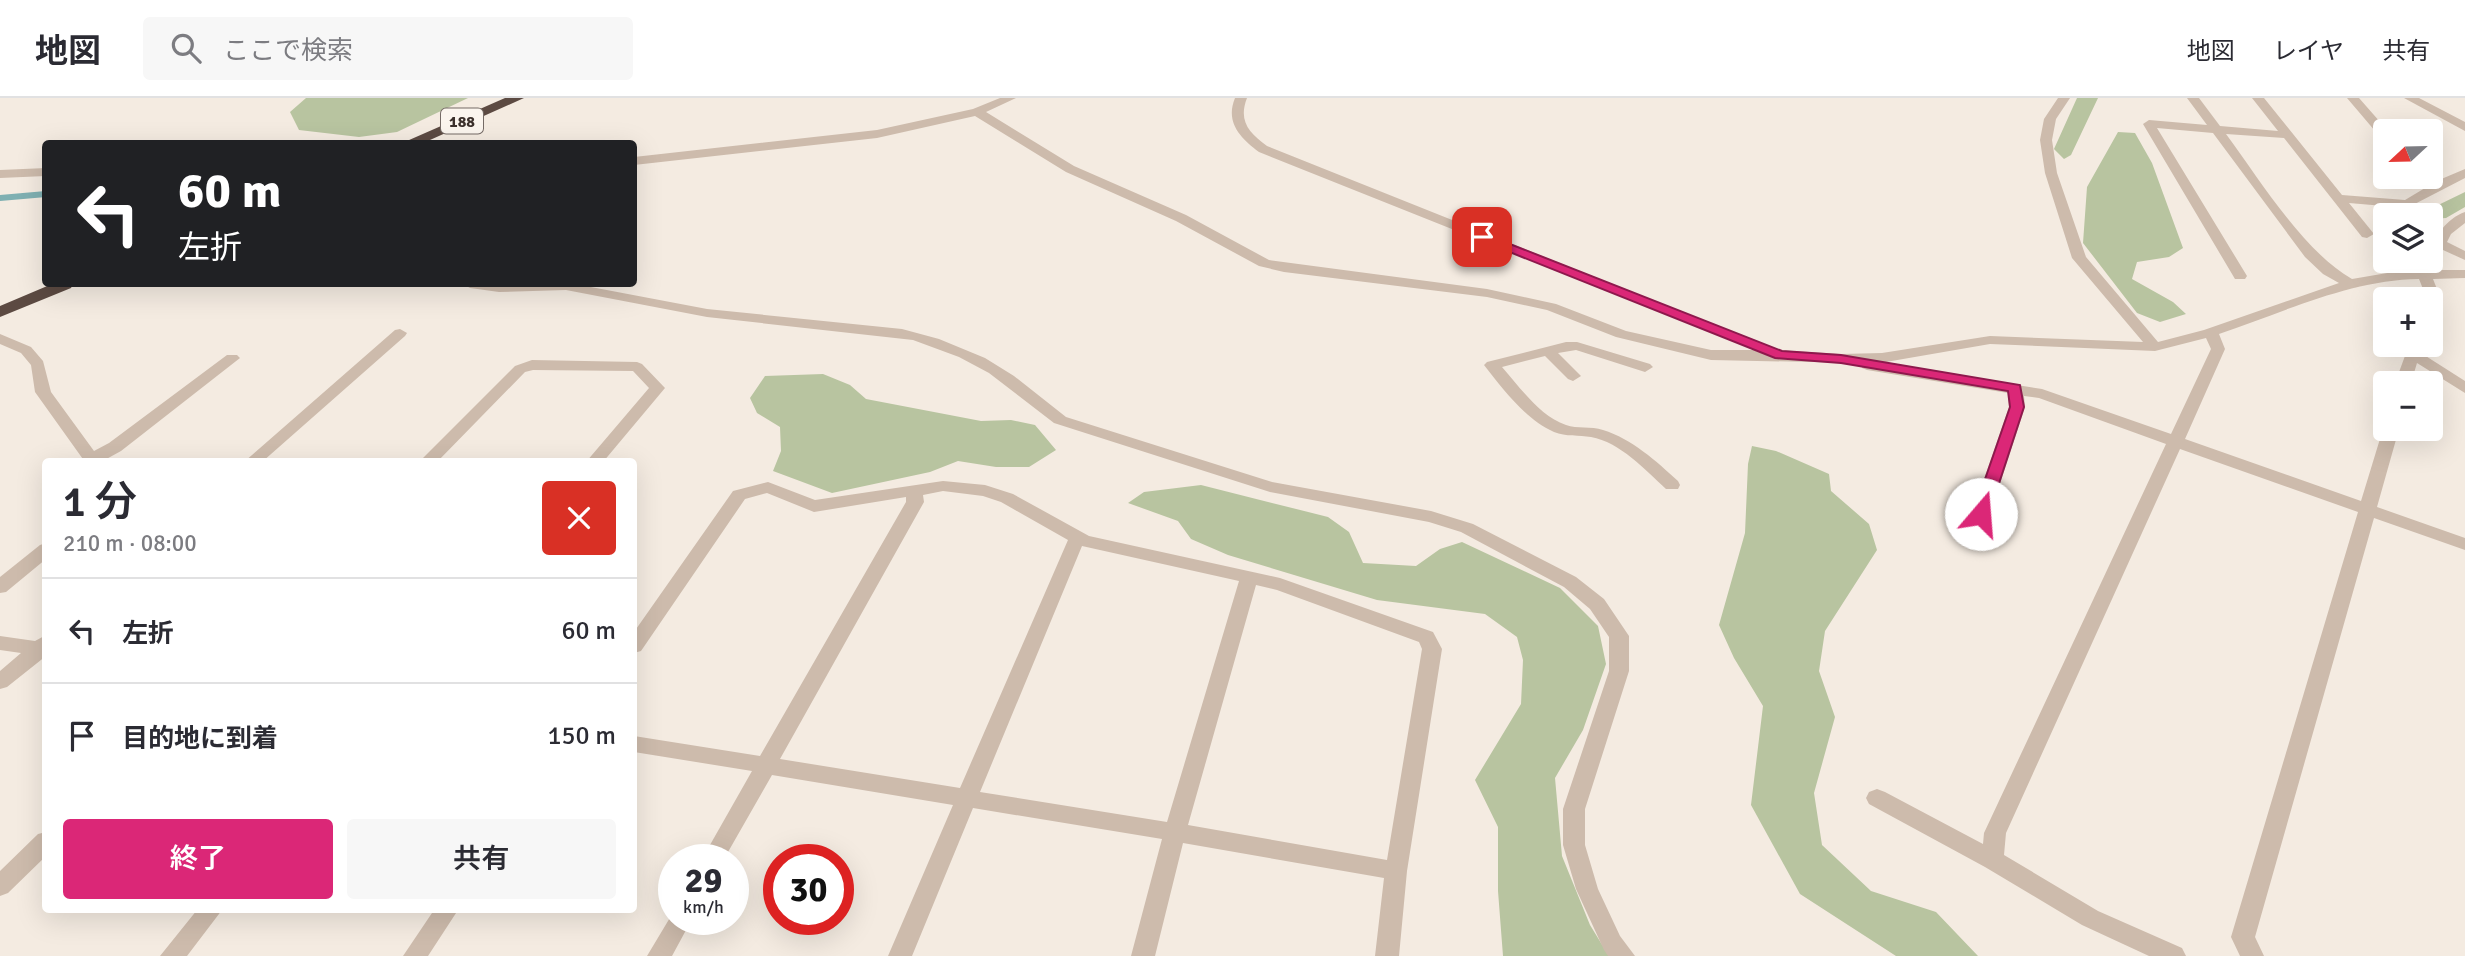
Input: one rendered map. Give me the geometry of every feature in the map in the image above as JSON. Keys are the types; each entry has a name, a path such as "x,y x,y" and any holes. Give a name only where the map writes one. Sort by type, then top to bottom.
{"highway":[{"name":"188","path":"417,140 517,98"},
{"path":"0,313 58,287"}],"street":[{"path":"637,161 877,134 976,112 1010,98"},
{"path":"1241,98 1236,111 1239,126 1263,149 1780,355"},
{"path":"2064,98 2050,119 2046,140 2051,173 2079,258 2155,347"},
{"path":"2193,98 2309,254 2328,271 2350,284"},
{"path":"2258,98 2367,234"},
{"path":"2353,98 2373,121"},
{"path":"2410,98 2465,127"},
{"path":"976,112 1017,134 1070,169 1181,218 1264,263 1284,268 1486,293 1574,315 1621,334 1711,355 1882,358 1990,340 2155,347 2209,333 2350,284 2404,273"},
{"path":"2240,276 2149,124 2287,135"},
{"path":"0,174 42,172"},
{"path":"2443,183 2465,173"},
{"path":"2337,198 2407,204 2432,189"},
{"path":"2443,238 2446,232 2465,216"},
{"path":"2443,245 2465,256"},
{"path":"2443,268 2465,274"},
{"path":"492,287 532,287"},
{"path":"571,287 707,313 902,333 928,339 954,349 1010,381 1039,407 1060,420 1270,487 1418,514 1467,528 1570,582 1597,604 1619,636 1619,671 1574,809 1574,845 1587,889 1612,943 1623,956"},
{"path":"1574,315 1570,321 1577,346"},
{"path":"257,458 400,333"},
{"path":"1993,860 1995,834 2218,349 2216,339 2209,333"},
{"path":"0,338 26,350 38,363 43,392 90,458"},
{"path":"1646,368 1577,346 1492,365 1540,415 1562,429 1595,433 1624,446 1672,485"},
{"path":"1548,351 1573,376"},
{"path":"2424,357 2465,388"},
{"path":"97,458 116,447 232,358"},
{"path":"1841,359 2042,394 2465,544"},
{"path":"431,458 520,369 532,366 637,367 657,388 597,458"},
{"path":"1981,514 2017,407 2015,388"},
{"path":"2252,956 2243,937 2388,441"},
{"path":"637,642 739,495 768,487 814,506 943,486 985,491 1007,498 1079,538 1152,558 1280,584 1426,637 1432,649 1396,871 1387,956"},
{"path":"721,844 915,502 914,492"},
{"path":"900,956 964,798 1072,547 1079,538"},
{"path":"0,587 42,552"},
{"path":"1143,956 1175,832 1249,578"},
{"path":"0,643 42,646"},
{"path":"0,682 42,647"},
{"path":"637,744 1175,832 1396,871"},
{"path":"1877,798 1993,860 2090,918 2174,956"},
{"path":"0,886 42,845"},
{"path":"172,956 208,913"},
{"path":"415,956 445,913"},
{"path":"659,956 671,935"}],"green space":[{"path":"306,98 468,98 397,132 359,137 299,130 290,112"},
{"path":"2077,98 2098,98 2071,155 2064,159 2054,149"},
{"path":"2118,132 2135,133 2152,163 2183,248 2169,257 2137,262 2132,279 2173,302 2186,314 2160,322 2137,313 2083,243 2087,187"},
{"path":"2465,192 2465,207 2446,218 2443,218 2442,203"},
{"path":"823,374 850,385 866,399 981,421 1011,420 1035,425 1056,450 1029,467 996,467 958,461 930,472 832,493 773,471 781,451 780,427 757,413 750,398 765,376"},
{"path":"1752,446 1776,451 1829,474 1831,491 1869,524 1877,550 1825,631 1819,671 1835,717 1814,793 1822,845 1871,891 1936,912 1978,956 1896,956 1800,894 1751,805 1763,706 1734,658 1719,625 1745,533 1748,464"},
{"path":"1201,485 1328,517 1349,532 1363,563 1416,566 1440,549 1462,542 1560,588 1598,626 1606,664 1583,730 1555,778 1562,856 1590,925 1609,956 1503,956 1498,891 1498,827 1475,780 1521,704 1523,660 1517,637 1485,614 1377,600 1228,555 1191,539 1178,521 1128,503 1144,492"}],"waterway":[{"path":"0,198 42,194"}],"route":[{"path":"1482,237 1780,355 1841,359 2015,388 2017,407 1981,514"}]}
